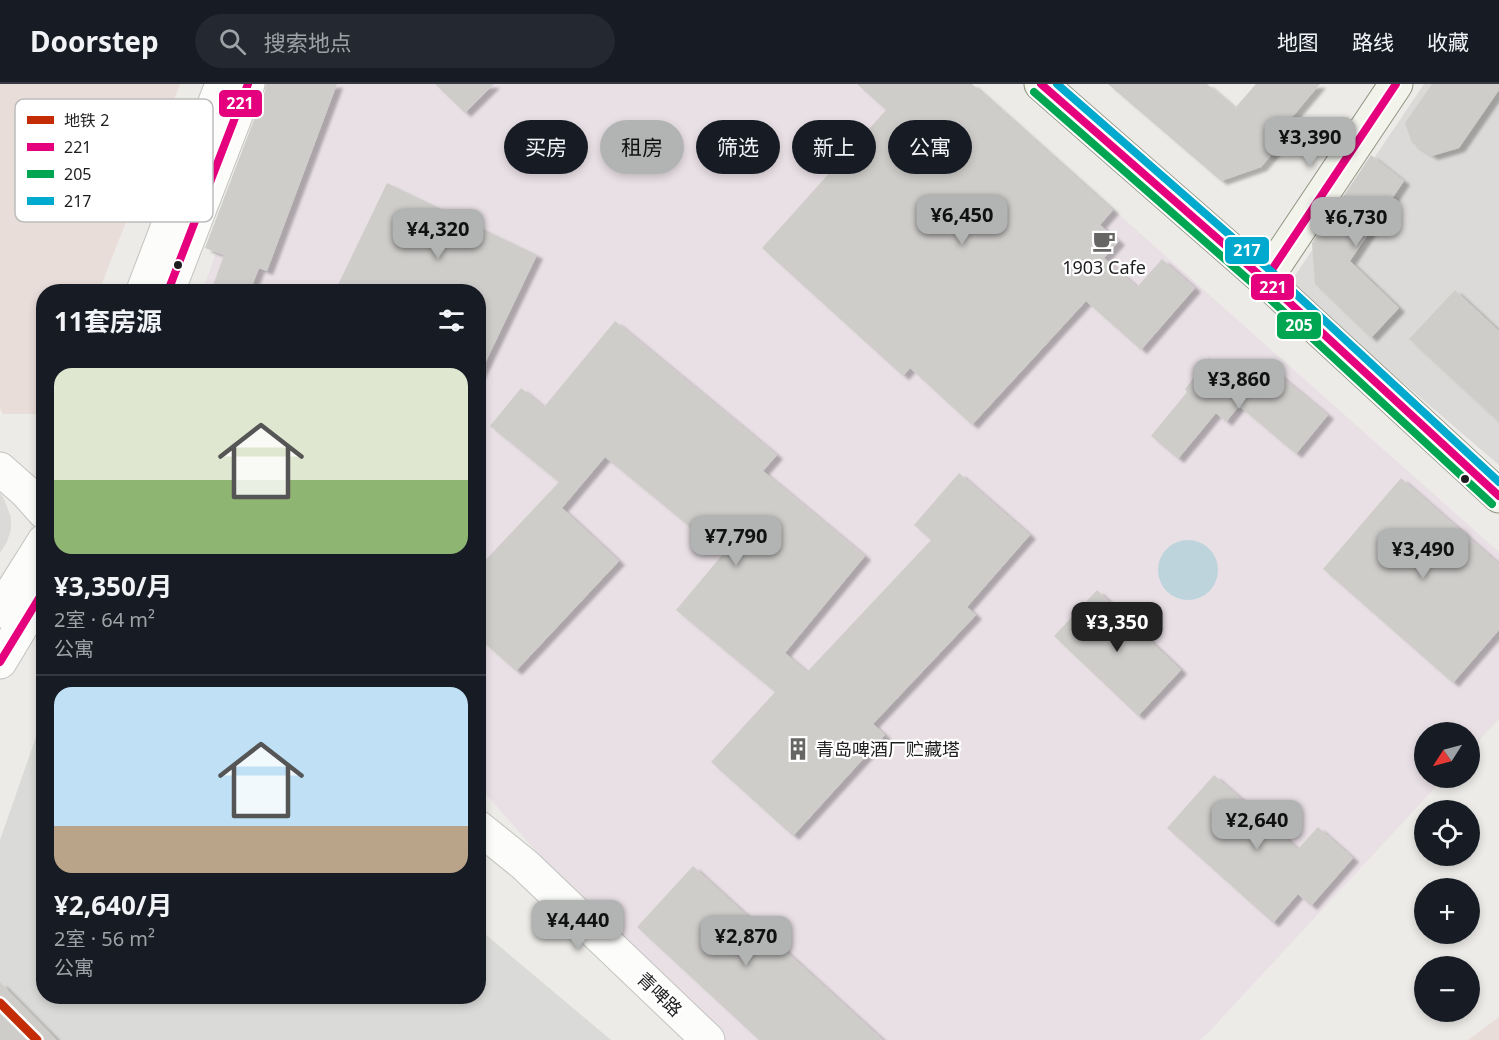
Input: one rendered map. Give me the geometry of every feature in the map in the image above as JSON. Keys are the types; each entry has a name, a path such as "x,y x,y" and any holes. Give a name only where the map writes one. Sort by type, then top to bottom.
{"main road":[{"path":"1041,84 1265,280 1499,496"},
{"path":"1265,280 1396,84"}],"street":[{"path":"213,108 222,84"},
{"path":"213,175 248,84"},
{"path":"146,284 169,222"},
{"path":"171,284 195,222"},
{"path":"0,469 36,503"},
{"path":"0,611 36,554"},
{"path":"0,662 36,602"},
{"name":"青啤路","path":"486,833 525,865 708,1040"}],"shaded area":[{"path":"0,84 180,84 174,99 15,99 15,222 126,222 102,284 36,284 36,414 3,414 0,408"},
{"path":"279,84 972,84 1499,552 1499,719 1480,739 1480,722 1414,722 1414,788 1435,788 1424,800 1414,800 1414,810 1200,1040 700,1040 486,794 486,284 205,284"},
{"path":"1424,84 1499,84 1499,465 1290,283"},
{"path":"0,493 11,517 11,529 0,553"},
{"path":"36,737 36,1004 486,1004 486,935 611,1040 0,1040 0,840"},
{"path":"1499,1017 1499,1040 1468,1040"}],"water":[{"path":"1188,540 1209,549 1218,570 1209,591 1188,600 1167,591 1158,570 1167,549"}],"building":[{"path":"266,84 337,84 267,271 259,268 253,284 214,284 224,255 205,248"},
{"path":"435,84 494,84 465,113"},
{"path":"857,84 972,84 1113,210 1100,225 1119,241 1104,258 1137,287 1162,259 1195,288 1141,350 1086,301 972,425 910,368 903,376 762,248 828,174 876,174 876,121 886,110"},
{"path":"1108,84 1207,84 1235,108 1256,84 1320,84 1288,122 1295,127 1261,167 1221,181"},
{"path":"1432,84 1499,84 1499,90 1459,148 1432,156 1412,143 1405,123"},
{"path":"1371,155 1404,181 1350,261 1399,308 1371,338 1315,284 1312,243"},
{"path":"387,183 537,255 486,361 486,284 338,284"},
{"path":"1455,290 1499,331 1499,422 1409,339"},
{"path":"615,321 777,455 763,471 865,556 785,653 807,672 931,540 914,525 959,473 1030,535 967,607 976,615 873,724 885,735 793,836 711,762 775,692 676,610 723,554 605,457 562,508 619,561 516,671 486,644 486,560 559,482 490,426 521,388 544,407"},
{"path":"1209,358 1257,396 1276,372 1328,415 1296,454 1239,406 1226,422 1216,413 1178,459 1151,436 1187,392 1185,389"},
{"path":"1401,478 1499,564 1499,630 1453,683 1323,569"},
{"path":"1097,590 1181,670 1138,716 1054,636"},
{"path":"1214,775 1298,849 1318,827 1353,858 1311,906 1298,894 1273,923 1167,828"},
{"path":"693,866 883,1040 759,1040 637,927"},
{"path":"0,982 57,1040 0,1040"}],"metro line":[{"name":"2","path":"0,1003 37,1040"}],"transit line":[{"name":"221","path":"213,175 248,84"},
{"name":"221","path":"1041,84 1265,280 1499,496"},
{"name":"217","path":"1057,84 1272,272 1499,482"},
{"name":"221","path":"1265,280 1396,84"},
{"name":"205","path":"1034,92 1258,288 1492,504"},
{"name":"221","path":"171,284 195,222"},
{"name":"221","path":"0,662 36,603"}],"place":[{"name":"1903 Cafe","path":"1104,241"},
{"name":"青岛啤酒厂贮藏塔","path":"798,749"}]}
